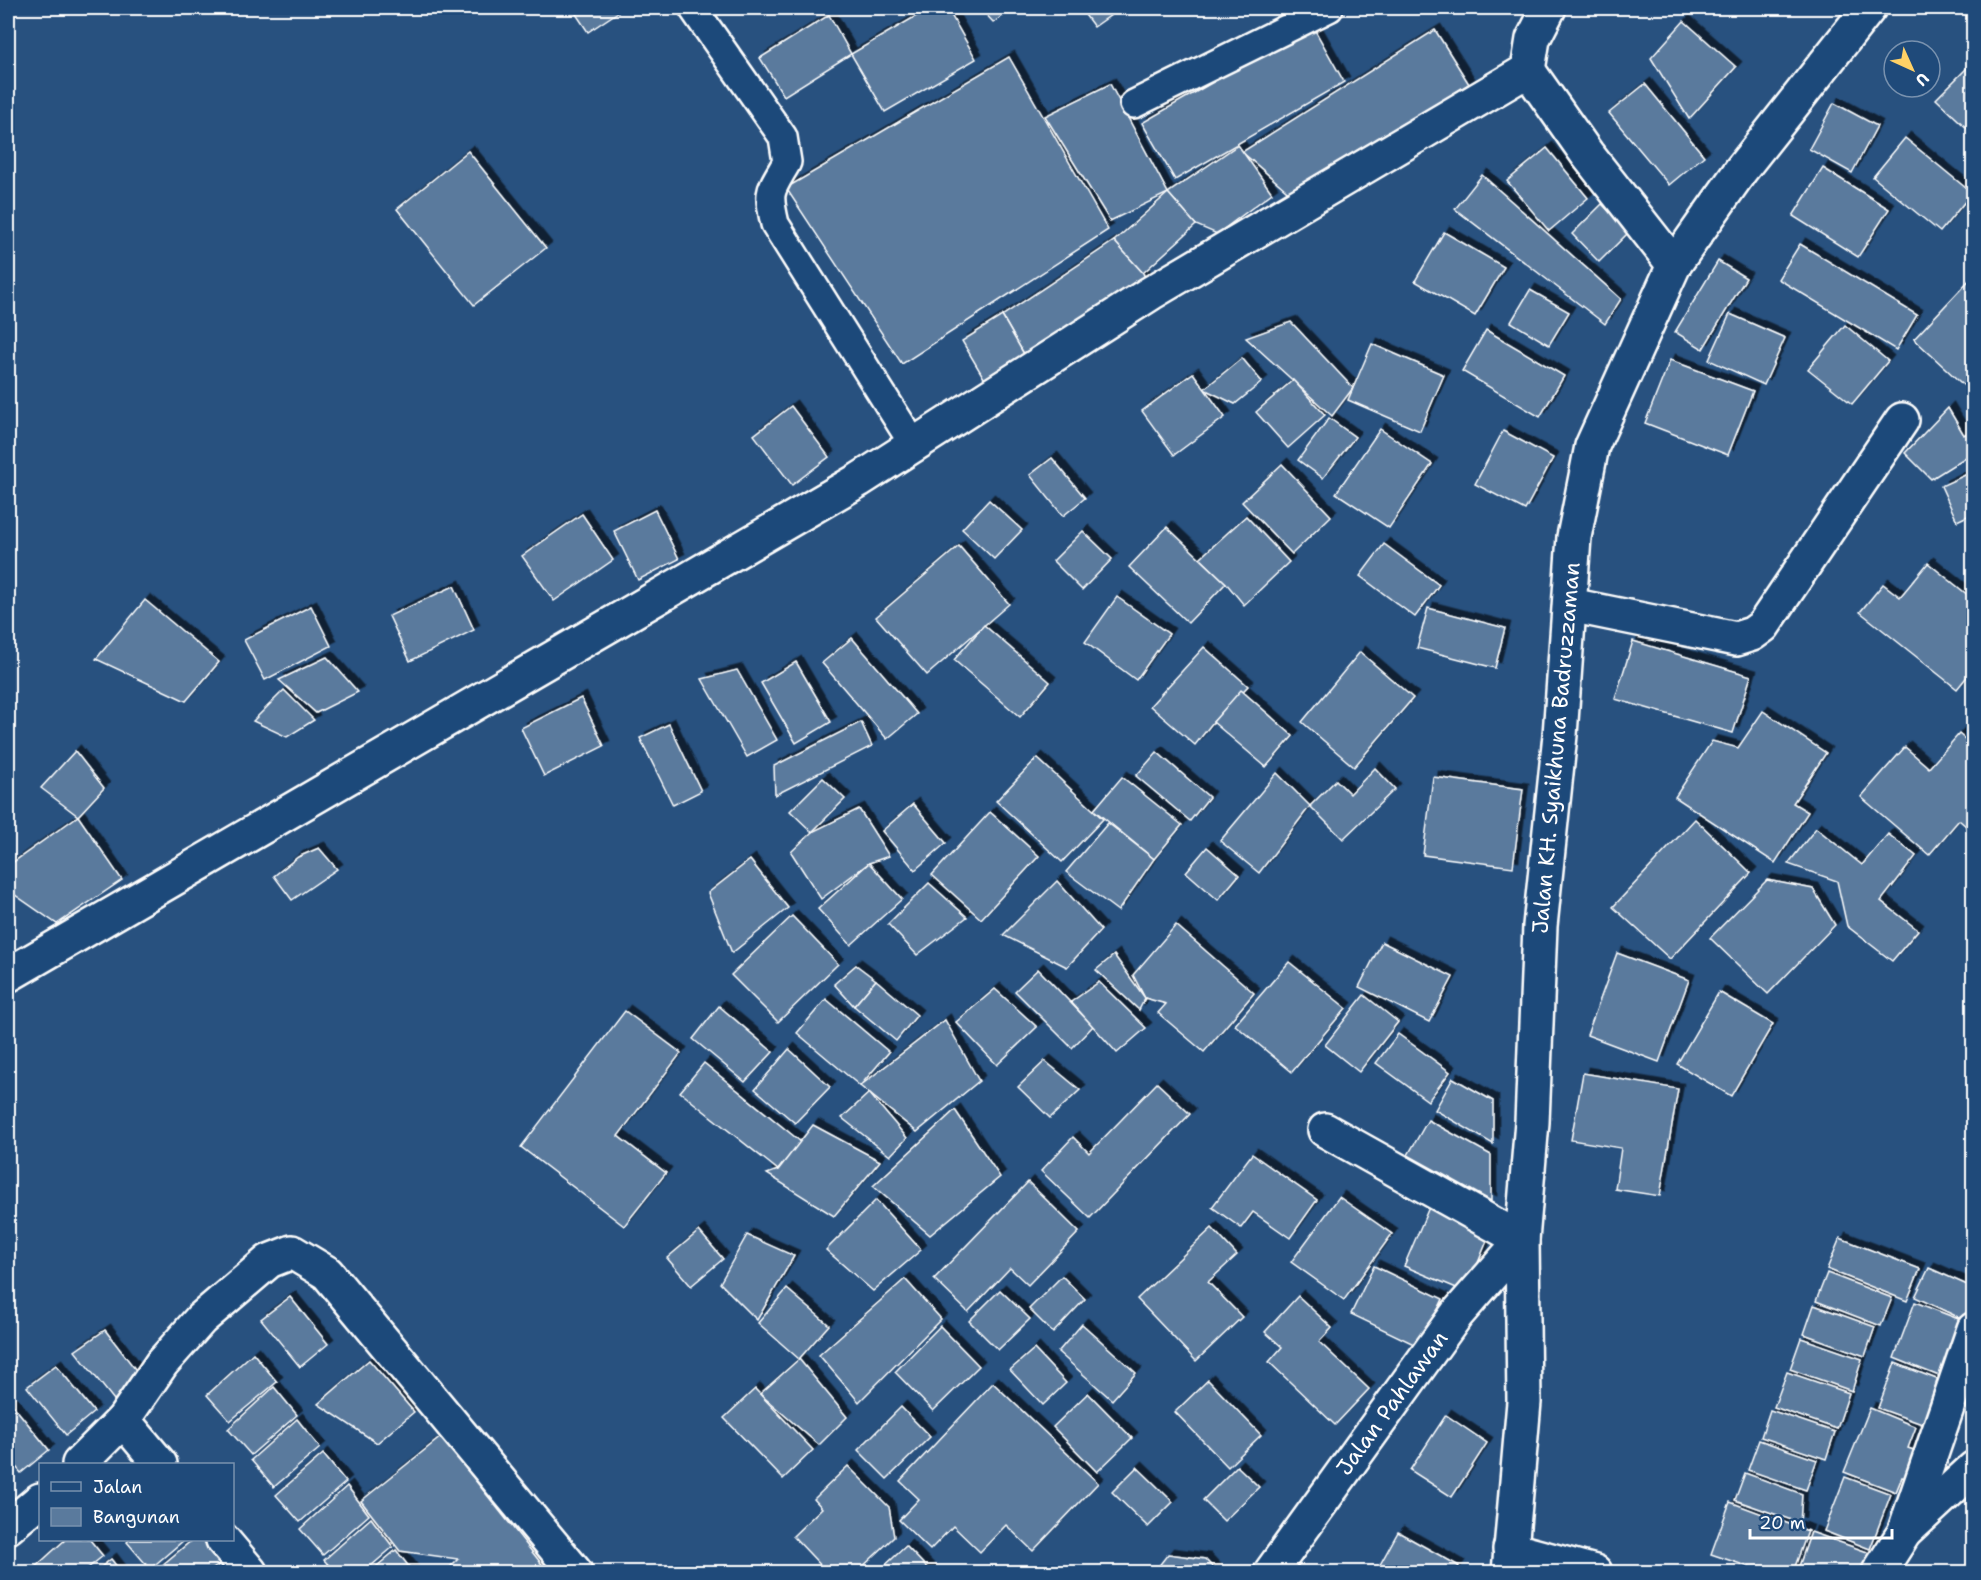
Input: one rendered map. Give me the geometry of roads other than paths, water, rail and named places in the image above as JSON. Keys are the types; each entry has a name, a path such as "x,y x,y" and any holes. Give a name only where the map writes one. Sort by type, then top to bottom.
{"street":[{"path":"1549,8 1533,39 1528,70 1587,154 1674,265"},
{"name":"Jalan KH. Syaikhuna Badruzzaman","path":"1510,1561 1524,1402 1522,1240 1532,1122 1540,926 1560,735 1574,537 1592,446 1674,265 1741,170 1869,8"},
{"path":"8,975 860,480 1151,293 1528,70"},
{"path":"1569,605 1736,639 1752,634 1763,626 1902,420"},
{"path":"1325,1130 1522,1240"},
{"name":"Jalan Pahlawan","path":"1271,1572 1457,1314 1522,1240"},
{"path":"80,1463 123,1420 162,1363 201,1319 269,1261 292,1252 327,1273 575,1572"},
{"path":"1879,1572 1904,1533 1974,1329"},
{"path":"123,1420 159,1463"},
{"path":"1904,1533 1974,1468"},
{"path":"8,1527 39,1501"},
{"path":"225,1541 250,1572"},
{"path":"1510,1561 1595,1572"}],"lane":[{"path":"693,8 783,137 787,162 774,179 769,193 775,224 914,445"},
{"path":"1134,104 1329,8"}]}
